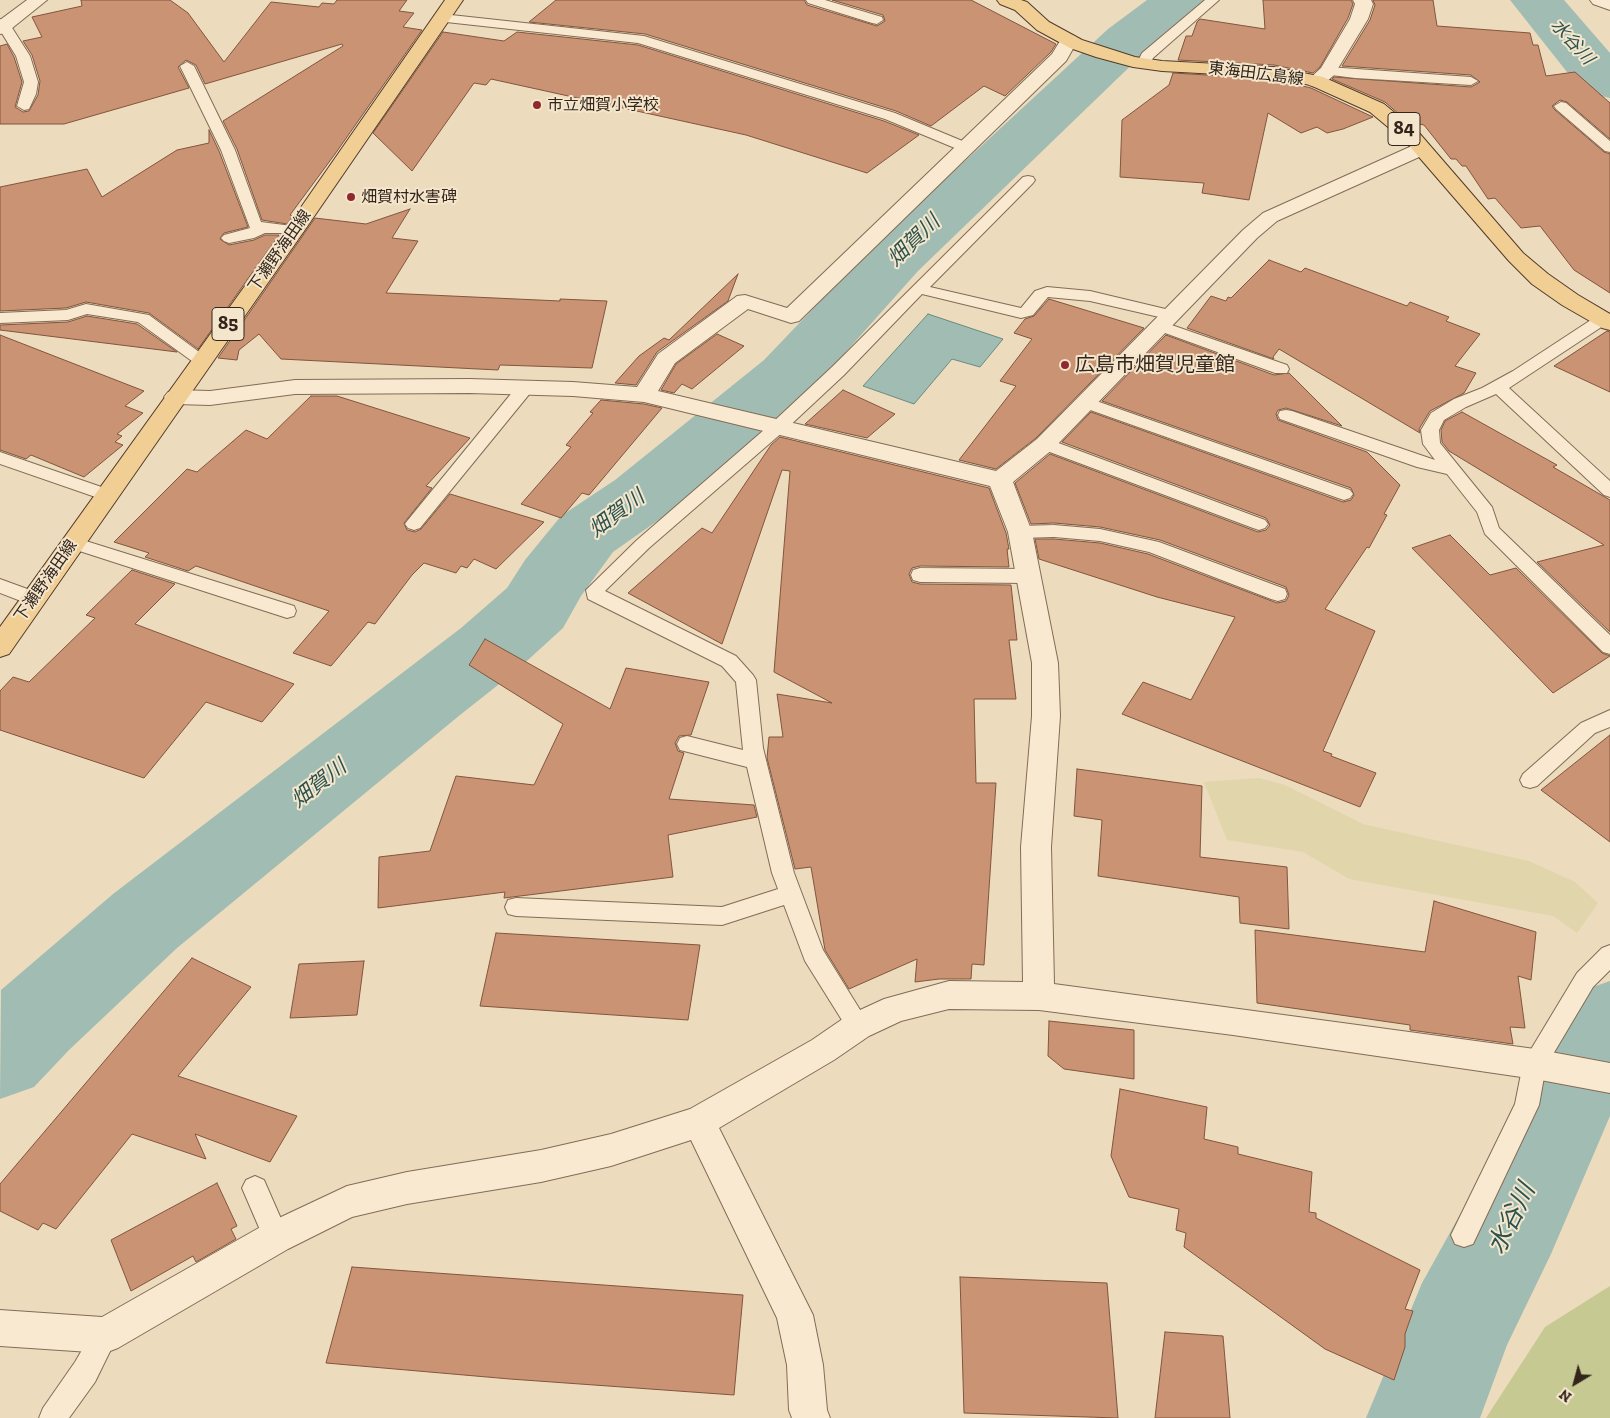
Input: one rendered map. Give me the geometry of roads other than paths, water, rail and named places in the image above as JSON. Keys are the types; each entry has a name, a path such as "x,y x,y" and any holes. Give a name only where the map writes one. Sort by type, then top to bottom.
{"main road":[{"name":"東海田広島線","path":"1016,2 1043,26 1072,42 1138,63 1245,69 1322,76 1377,108 1398,124 1413,138 1516,257 1540,279 1606,321"},
{"name":"下瀬野海田線","path":"0,647 295,230 449,5"}],"street":[{"path":"1322,76 1359,19 1364,4 1362,0"},
{"path":"1599,0 1610,5"},
{"path":"1,26 32,2"},
{"path":"644,394 666,359 745,301 791,316 967,148 1060,57 1072,42"},
{"path":"1000,480 1045,444 1250,234 1270,217 1421,149"},
{"path":"176,397 210,398 295,387 525,388 644,394 1000,480"},
{"path":"1000,480 1020,532 1045,663 1046,716 1036,847 1039,996"},
{"path":"0,1328 105,1335 276,1237 347,1202 407,1188 542,1166 611,1150 699,1122 823,1050 858,1026 895,1009 949,995 1039,996 1233,1021 1543,1066 1610,1078"},
{"path":"699,1122 795,1315 805,1365 808,1410 811,1418"}],"lane":[{"path":"812,0 877,20"},
{"path":"1138,63 1214,0"},
{"path":"449,5 639,39 890,116 967,148"},
{"path":"1,26 23,56 31,82 30,94 24,106"},
{"path":"187,66 206,109 228,150 256,225 262,228 295,230"},
{"path":"1322,76 1471,81"},
{"path":"1561,106 1610,148"},
{"path":"858,1026 812,954 783,873 755,761 746,680 729,661 595,594 595,590 643,544 838,371 1028,180"},
{"path":"229,238 249,235 262,228"},
{"path":"919,288 1021,313 1027,312 1041,294 1047,292 1090,296 1166,320 1281,369"},
{"path":"0,318 68,315 86,309 143,318 202,360"},
{"path":"1606,321 1498,387 1460,403 1437,417 1430,430 1432,444 1486,512 1491,530 1610,647"},
{"path":"1498,387 1610,491"},
{"path":"414,524 525,388"},
{"path":"1085,402 1344,494"},
{"path":"1286,414 1423,463 1451,469"},
{"path":"1045,444 1259,524"},
{"path":"0,458 107,495"},
{"path":"1020,532 1054,530 1100,535 1153,546 1278,594"},
{"path":"73,543 287,611"},
{"path":"920,575 1027,576"},
{"path":"0,586 34,599"},
{"path":"1530,780 1588,728 1610,718"},
{"path":"687,744 755,761"},
{"path":"516,906 722,916 791,894"},
{"path":"1464,1235 1528,1105 1543,1066 1585,980 1610,955"},
{"path":"256,1188 276,1237"},
{"path":"53,1418 85,1372 105,1335"}],"water":[{"path":"928,314 1003,339 980,367 952,359 914,404 863,386"}],"waterway":[{"name":"畑賀川","path":"0,1056 35,1020 145,921 489,649 535,608 552,579 587,534 641,497 788,375 896,258 1002,156 1127,40 1180,0"},
{"name":"水谷川","path":"1536,0 1586,60 1610,81"},
{"name":"水谷川","path":"1423,1418 1461,1321 1514,1219 1564,1104 1610,1023"}],"place":[{"name":"市立畑賀小学校","path":"537,105"},
{"name":"畑賀村水害碑","path":"351,197"},
{"name":"広島市畑賀児童館","path":"1065,365"}]}
